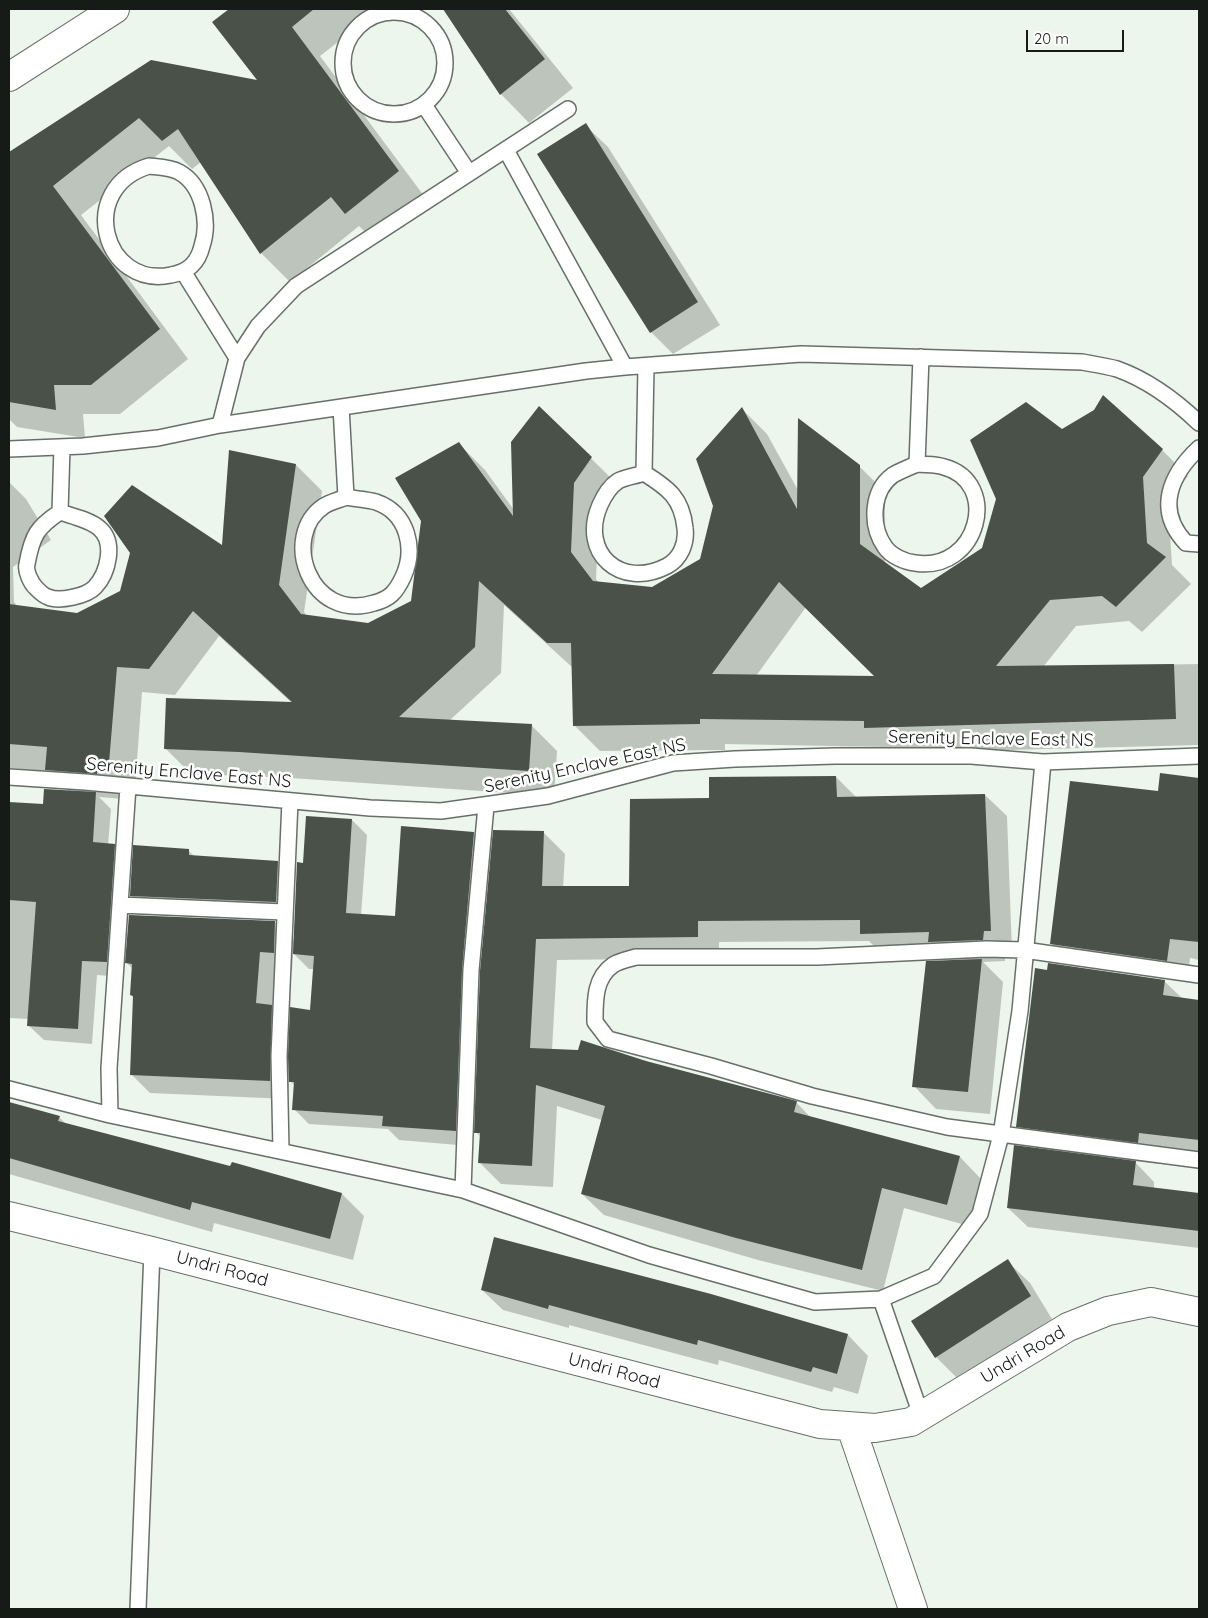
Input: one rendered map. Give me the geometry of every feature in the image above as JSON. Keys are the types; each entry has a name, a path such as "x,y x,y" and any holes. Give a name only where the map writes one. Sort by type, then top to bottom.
{"street":[{"path":"9,77 115,9"},
{"name":"Undri Road","path":"9,1216 152,1251 811,1422 851,1428 875,1428 910,1422 1068,1327 1108,1311 1152,1302 1199,1312"},
{"path":"851,1428 913,1609"}],"lane":[{"path":"388,12 404,12 431,27 440,39 444,54 443,78 424,105 401,113 381,112 366,105 353,94 342,71 344,48 353,32 373,17 388,12"},
{"path":"424,105 469,173"},
{"path":"220,425 237,358 258,326 296,286 568,110"},
{"path":"506,150 625,367"},
{"path":"149,166 179,172 193,184 200,197 205,224 202,246 195,263 184,273 164,277 129,269 113,248 106,234 105,214 110,198 120,180 134,171 149,166"},
{"path":"184,273 237,358"},
{"path":"9,449 62,447 158,438 220,425 586,371 801,354 1082,362 1118,370 1160,391 1183,407 1199,423"},
{"path":"918,464 921,357"},
{"path":"644,473 646,366"},
{"path":"340,407 346,497"},
{"path":"60,512 62,447"},
{"path":"1199,448 1175,476 1169,499 1169,515 1174,530 1186,543 1199,544"},
{"path":"918,464 945,467 959,474 972,487 977,508 974,531 965,547 942,562 926,565 905,562 886,549 877,533 875,515 879,491 893,476 918,464"},
{"path":"644,473 675,495 686,529 682,552 675,562 656,572 633,575 615,569 601,556 594,537 595,516 605,494 618,482 644,473"},
{"path":"346,497 376,502 389,510 398,519 410,539 410,554 397,592 385,600 363,607 346,606 330,600 318,591 309,578 304,563 304,545 307,528 314,516 324,506 346,497"},
{"path":"60,512 99,527 107,538 108,556 103,575 94,589 65,598 48,598 33,586 26,568 31,542 42,524 60,512"},
{"name":"Serenity Enclave East NS","path":"9,777 370,808 440,811 548,796 673,763 735,758 970,756 1043,762 1199,756"},
{"path":"9,1089 110,1115 463,1190 649,1255 815,1302 881,1299 934,1276 980,1214 1000,1134 1020,1011 1024,950 1043,762"},
{"path":"110,1115 109,1068 128,786"},
{"path":"281,1150 279,1056 290,801"},
{"path":"463,1190 471,970 486,806"},
{"path":"120,905 284,912"},
{"path":"1199,975 1024,950 986,949 817,957 636,957 614,965 600,980 596,994 595,1022 608,1039 812,1096 947,1127 1199,1160"},
{"path":"138,1609 152,1251"},
{"path":"881,1299 921,1416"}],"building":[{"path":"229,9 314,9 292,27 399,171 345,214 331,197 260,254 178,129 162,141 139,118 53,186 160,329 91,385 54,385 56,410 9,402 9,152 151,60 257,80 212,22"},
{"path":"443,9 505,9 545,59 500,95"},
{"path":"586,123 698,302 650,333 537,154"},
{"path":"1103,395 1163,449 1143,477 1147,543 1166,557 1116,607 1102,596 1050,600 996,666 1174,664 1176,719 864,728 864,721 700,719 700,724 573,726 571,643 547,643 479,581 475,647 399,717 532,724 529,771 239,752 164,749 166,698 292,702 193,611 149,669 117,667 109,763 98,762 97,774 45,770 47,747 9,744 9,604 77,613 120,591 130,553 104,516 132,485 222,545 229,450 296,464 279,585 301,614 368,623 411,601 421,521 395,478 459,442 513,516 511,442 539,406 592,457 574,483 571,552 593,581 652,587 700,559 713,506 696,459 742,407 797,509 798,418 860,465 860,544 921,588 982,548 996,499 970,440 1026,402 1062,429 1094,410","holes":["779,582 874,676 712,674"]},
{"path":"1160,773 1199,778 1199,942 1170,939 1167,961 1050,944 1070,781 1158,791"},
{"path":"836,776 837,797 985,794 991,931 984,931 983,940 928,942 929,932 860,934 860,920 698,921 698,937 536,939 530,1048 578,1050 581,1040 646,1061 797,1101 794,1112 960,1156 947,1205 882,1188 862,1270 736,1238 581,1194 605,1106 536,1085 532,1166 478,1163 480,1133 474,1133 480,971 493,830 544,831 542,886 629,886 630,799 709,798 709,777"},
{"path":"44,789 96,792 93,842 115,844 107,962 82,961 78,1029 27,1026 36,902 9,900 9,802 43,804"},
{"path":"306,816 352,819 346,913 395,916 401,826 474,832 462,970 456,1131 382,1126 383,1116 292,1110 294,1082 289,1082 288,1056 290,1007 310,1010 314,956 293,954 297,862 303,863"},
{"path":"133,845 189,849 189,855 278,861 276,902 130,896"},
{"path":"129,915 275,921 274,953 260,952 256,1003 272,1005 270,1081 130,1075 133,996 130,995 132,964 125,963"},
{"path":"982,959 968,1092 912,1087 926,961"},
{"path":"1048,963 1165,980 1163,995 1199,1000 1199,1140 1139,1133 1138,1143 1016,1127 1035,968 1047,970"},
{"path":"9,1102 60,1116 58,1121 230,1166 232,1162 342,1193 330,1239 192,1202 190,1210 9,1158"},
{"path":"1014,1145 1136,1161 1133,1185 1199,1193 1199,1231 1007,1208"},
{"path":"494,1237 711,1294 848,1334 837,1374 813,1367 811,1372 698,1340 697,1345 549,1305 548,1309 481,1290"},
{"path":"1008,1259 1031,1296 935,1358 911,1321"}]}
